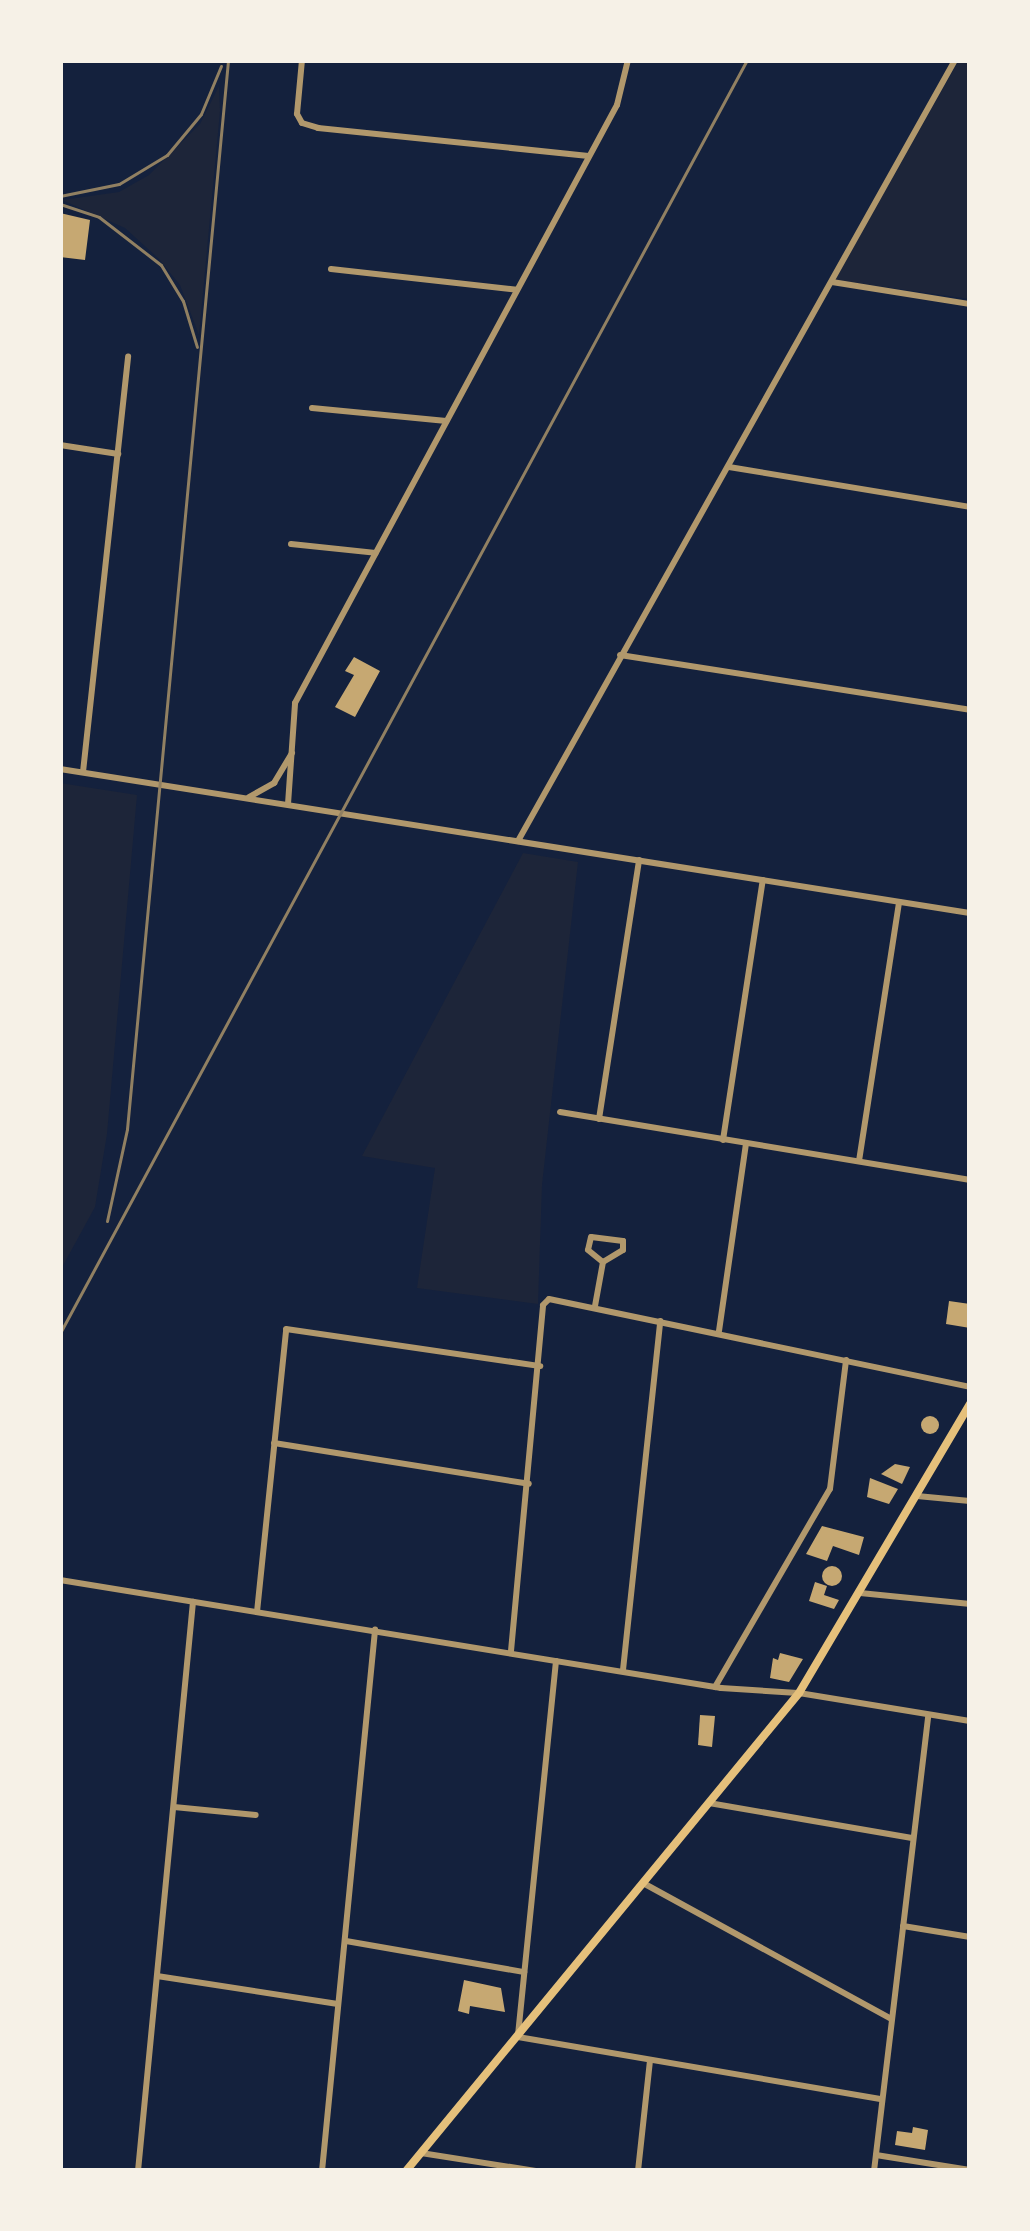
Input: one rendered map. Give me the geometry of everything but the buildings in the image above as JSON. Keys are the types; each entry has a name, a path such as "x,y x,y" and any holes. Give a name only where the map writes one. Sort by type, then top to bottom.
{"main road":[{"path":"406,2171 799,1694 970,1404"}],"street":[{"path":"302,60 297,114 302,123 590,156"},
{"path":"288,804 295,703 617,105 628,60"},
{"path":"518,841 955,60"},
{"path":"331,269 517,290"},
{"path":"832,282 970,304"},
{"path":"83,772 128,356"},
{"path":"312,408 446,421"},
{"path":"60,446 118,454"},
{"path":"729,467 970,507"},
{"path":"291,544 376,553"},
{"path":"620,655 970,710"},
{"path":"245,797 274,782 293,750"},
{"path":"60,769 970,913"},
{"path":"599,1119 639,860"},
{"path":"723,1140 763,880"},
{"path":"859,1161 899,902"},
{"path":"560,1112 970,1180"},
{"path":"719,1331 746,1144"},
{"path":"595,1306 603,1262 623,1250 623,1241 591,1237 588,1250 603,1262"},
{"path":"511,1651 543,1306 549,1300 719,1331 970,1387"},
{"path":"623,1670 660,1320"},
{"path":"256,1612 286,1329 540,1366"},
{"path":"715,1687 830,1489 846,1360"},
{"path":"274,1443 529,1484"},
{"path":"917,1496 970,1501"},
{"path":"60,1580 715,1687 799,1694 970,1721"},
{"path":"859,1592 970,1604"},
{"path":"138,2171 193,1602"},
{"path":"322,2171 375,1630"},
{"path":"556,1659 518,2037 882,2099"},
{"path":"874,2171 928,1715"},
{"path":"709,1803 912,1838"},
{"path":"174,1807 256,1815"},
{"path":"643,1883 891,2019"},
{"path":"902,1926 970,1937"},
{"path":"346,1942 524,1972"},
{"path":"158,1976 339,2004"},
{"path":"638,2171 650,2061"},
{"path":"421,2152 536,2171"},
{"path":"876,2155 970,2170"}],"shaded area":[{"path":"959,60 970,60 970,299 835,280"},
{"path":"219,86 199,335 180,285 158,258 125,228 62,200 119,192 149,175 200,124"},
{"path":"60,783 137,795 107,1134 95,1207 60,1271"},
{"path":"523,853 578,862 542,1185 538,1304 417,1288 435,1168 362,1156"}],"railway":[{"path":"107,1221 127,1129 228,60"},
{"path":"60,1333 747,60"},
{"path":"60,196 119,184 167,155 201,114 221,66"},
{"path":"60,204 99,217 161,265 183,301 197,347"}]}
